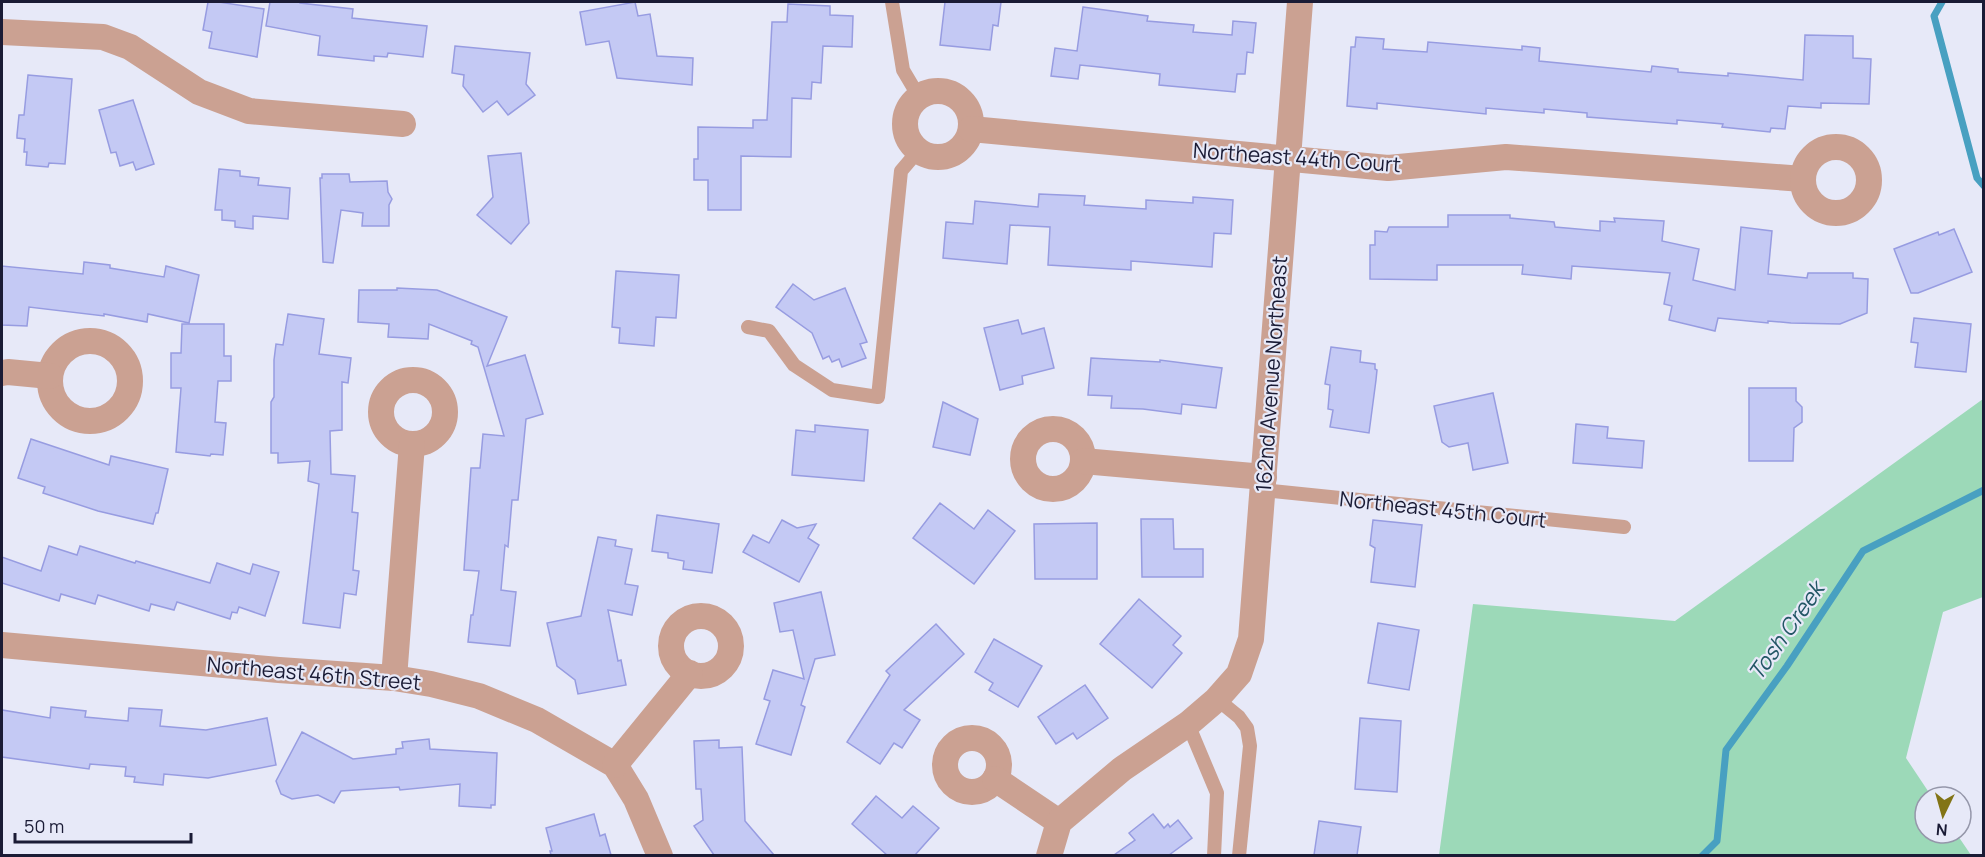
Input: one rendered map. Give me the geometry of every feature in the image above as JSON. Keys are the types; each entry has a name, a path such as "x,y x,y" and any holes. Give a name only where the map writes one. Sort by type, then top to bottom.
{"street":[{"name":"162nd Avenue Northeast","path":"1188,724 1217,699 1239,674 1251,639 1300,2"},
{"path":"2,32 103,37 130,47 199,92 249,111 403,124"},
{"path":"939,92 949,93 966,106 971,129 961,149 951,155 940,157 929,156 918,151 911,143 905,124 907,114 919,97 939,92"},
{"name":"Northeast 44th Court","path":"971,129 1388,168 1506,157 1803,179"},
{"path":"2,373 50,376"},
{"path":"394,678 412,444"},
{"name":"Northeast 45th Court","path":"1083,461 1263,484"},
{"name":"Northeast 46th Street","path":"2,645 394,678 479,696 537,720 615,765 636,799 660,855"},
{"path":"615,765 690,673"},
{"path":"1049,855 1059,822 1122,769 1188,724"},
{"path":"995,779 1059,822"}],"lane":[{"path":"892,2 903,70 919,97"},
{"path":"748,327 770,331 794,365 832,390 878,397 901,171 918,151"},
{"name":"Northeast 45th Court","path":"1263,484 1624,527"},
{"path":"1217,699 1243,722 1247,728 1250,746 1239,855"},
{"path":"1188,724 1216,793 1214,855"}],"green space":[{"path":"1983,399 1983,597 1943,612 1906,758 1924,785 1913,785 1913,845 1964,845 1971,855 1439,855 1473,604 1675,621"}],"building":[{"path":"208,2 264,9 257,57 209,48 212,32 203,30"},
{"path":"270,2 300,2 353,9 352,18 427,26 423,57 388,53 387,57 374,56 374,61 318,55 320,36 266,26"},
{"path":"635,2 638,16 650,14 657,56 693,58 692,85 617,78 609,41 586,45 580,12"},
{"path":"945,2 1001,2 998,26 993,25 990,50 940,45"},
{"path":"788,4 830,6 830,15 853,16 852,47 823,46 821,83 812,82 811,99 792,98 791,157 741,156 741,210 708,210 708,180 694,180 694,159 698,159 698,127 753,128 753,120 767,120 772,22 787,22"},
{"path":"1083,7 1148,16 1147,21 1194,25 1193,32 1232,35 1233,21 1256,23 1253,53 1247,52 1245,74 1237,74 1235,92 1159,85 1160,74 1080,65 1078,79 1051,76 1055,48 1077,51"},
{"path":"1805,35 1853,36 1853,58 1871,59 1869,104 1821,103 1821,108 1788,106 1785,129 1771,128 1770,132 1722,127 1723,124 1677,120 1677,124 1587,117 1587,113 1544,109 1544,113 1486,108 1486,114 1377,103 1377,109 1347,106 1351,47 1355,47 1356,37 1384,39 1383,49 1427,52 1428,42 1522,50 1522,46 1540,48 1539,61 1651,72 1652,66 1678,69 1678,72 1728,76 1728,73 1803,80"},
{"path":"455,46 530,53 526,84 535,95 508,115 497,101 483,112 463,86 464,75 452,73"},
{"path":"28,75 72,79 65,164 49,163 48,167 26,165 25,139 17,138 17,135 19,115 24,115"},
{"path":"133,100 154,164 136,170 133,162 120,166 116,152 111,153 99,110"},
{"path":"521,153 529,223 511,244 477,215 493,197 488,156"},
{"path":"219,169 240,171 240,176 259,178 258,185 290,188 288,219 253,216 253,229 235,227 235,221 222,220 222,210 215,210"},
{"path":"322,174 349,174 350,182 387,181 388,192 392,199 389,205 389,226 362,226 363,213 341,210 333,263 323,262 320,178"},
{"path":"1039,194 1085,196 1084,205 1146,209 1146,200 1193,203 1193,197 1233,200 1231,234 1214,233 1212,267 1131,261 1131,270 1048,265 1050,227 1010,225 1007,264 943,258 946,222 973,224 975,201 1038,207"},
{"path":"1448,215 1510,215 1510,218 1554,222 1555,227 1600,231 1600,221 1615,222 1614,218 1664,221 1662,241 1699,249 1693,280 1735,290 1741,227 1772,231 1768,274 1807,278 1808,273 1853,273 1853,278 1868,279 1867,313 1840,324 1768,321 1768,323 1718,318 1715,331 1669,320 1672,306 1664,304 1670,273 1572,266 1571,279 1522,274 1523,265 1437,265 1437,280 1370,279 1370,245 1375,245 1375,231 1387,232 1389,227 1448,227"},
{"path":"1954,229 1972,272 1918,293 1911,293 1894,249 1938,232 1939,235"},
{"path":"84,262 110,265 110,268 164,277 166,266 199,275 189,323 148,314 147,322 104,314 104,316 29,307 27,326 2,325 2,266 83,274"},
{"path":"616,271 679,275 676,318 656,317 654,346 619,343 620,328 612,327"},
{"path":"793,284 814,300 845,288 867,342 860,344 866,358 842,367 839,359 832,362 829,356 823,359 812,333 776,307"},
{"path":"397,288 437,290 507,317 487,366 525,355 543,414 526,419 518,500 512,500 508,547 505,545 501,590 516,592 510,646 468,642 479,571 464,570 471,468 480,468 483,434 504,436 478,347 471,344 472,341 429,324 428,339 388,337 389,324 358,322 359,290 397,290"},
{"path":"288,314 324,319 319,354 351,358 348,383 342,382 342,430 330,431 331,474 355,476 352,512 358,513 353,570 359,571 356,595 344,593 340,628 303,623 319,484 308,481 310,461 278,463 278,453 271,453 274,360 276,344 283,345"},
{"path":"1914,318 1971,324 1966,372 1915,367 1918,343 1911,342"},
{"path":"1018,320 1022,334 1044,328 1054,368 1022,376 1023,384 1000,390 984,328"},
{"path":"182,324 224,324 224,356 231,356 231,381 218,381 215,422 226,423 223,455 211,454 210,456 176,452 181,388 171,388 171,353 181,353"},
{"path":"1331,347 1361,351 1360,362 1375,364 1377,370 1369,433 1330,427 1333,410 1328,409 1330,385 1325,384"},
{"path":"1091,358 1160,362 1160,360 1222,368 1216,408 1182,404 1181,414 1111,408 1112,396 1088,395"},
{"path":"1749,388 1796,388 1796,401 1802,407 1802,422 1794,428 1793,461 1749,461"},
{"path":"1493,393 1508,463 1473,470 1468,443 1449,447 1442,442 1434,406"},
{"path":"943,402 978,419 970,455 933,447"},
{"path":"1576,424 1608,427 1607,438 1644,441 1642,468 1573,463"},
{"path":"815,425 868,430 864,481 792,475 796,430 815,432"},
{"path":"31,439 109,465 111,456 168,469 158,513 156,513 153,524 98,511 43,493 45,487 18,478"},
{"path":"940,503 974,529 988,510 1015,531 974,584 913,538"},
{"path":"657,515 719,524 712,573 683,569 684,561 668,558 668,553 652,551"},
{"path":"1141,519 1173,519 1174,549 1203,549 1203,577 1142,577"},
{"path":"782,520 797,528 816,524 808,538 819,545 799,582 743,552 753,535 769,543"},
{"path":"1373,520 1422,525 1415,587 1371,582 1375,548 1370,545"},
{"path":"1097,523 1097,579 1035,579 1034,524"},
{"path":"598,537 616,540 615,546 632,549 625,584 638,586 632,615 608,610 618,661 621,660 626,685 578,694 575,680 557,666 547,623 581,616"},
{"path":"49,546 77,555 80,546 210,583 217,563 250,574 253,564 279,572 265,616 239,607 237,613 232,612 230,619 177,602 174,610 151,604 149,611 98,595 95,604 61,594 59,601 2,583 2,557 41,571"},
{"path":"821,592 835,655 815,659 801,705 805,707 791,755 756,744 770,701 764,699 773,670 804,679 793,630 780,632 774,603"},
{"path":"1139,599 1181,636 1173,645 1182,653 1152,688 1100,644"},
{"path":"1378,623 1419,630 1409,690 1368,683"},
{"path":"936,624 964,654 904,710 920,720 902,748 894,743 880,764 847,742 890,675 886,671"},
{"path":"994,639 1042,666 1018,707 989,690 993,683 975,672"},
{"path":"1085,685 1108,718 1077,739 1073,733 1056,744 1038,717"},
{"path":"51,707 86,711 85,717 128,721 129,708 162,710 160,726 206,730 267,718 276,765 208,778 164,774 163,785 134,782 135,777 125,776 126,767 90,764 89,769 2,757 2,710 50,718"},
{"path":"1360,718 1401,721 1397,792 1355,789"},
{"path":"302,732 353,759 396,754 396,749 403,748 402,742 429,739 430,749 497,753 495,805 491,805 491,808 459,806 460,784 400,790 399,787 341,791 334,803 318,795 292,799 281,794 276,781"},
{"path":"719,740 719,748 742,747 745,821 774,855 714,855 694,826 703,820 701,789 696,789 694,741"},
{"path":"876,796 902,818 913,806 939,828 915,855 887,855 852,824"},
{"path":"594,814 600,836 605,834 611,855 551,855 546,828"},
{"path":"1153,814 1164,828 1168,824 1170,827 1178,820 1192,838 1169,855 1114,855 1135,840 1129,833"},
{"path":"1319,821 1361,827 1357,855 1314,855"}],"waterway":[{"name":"Tosh Creek","path":"1942,2 1934,16 1977,178 1984,186"},
{"name":"Tosh Creek","path":"1702,856 1717,841 1726,750 1787,666 1863,551 1984,490"}]}
